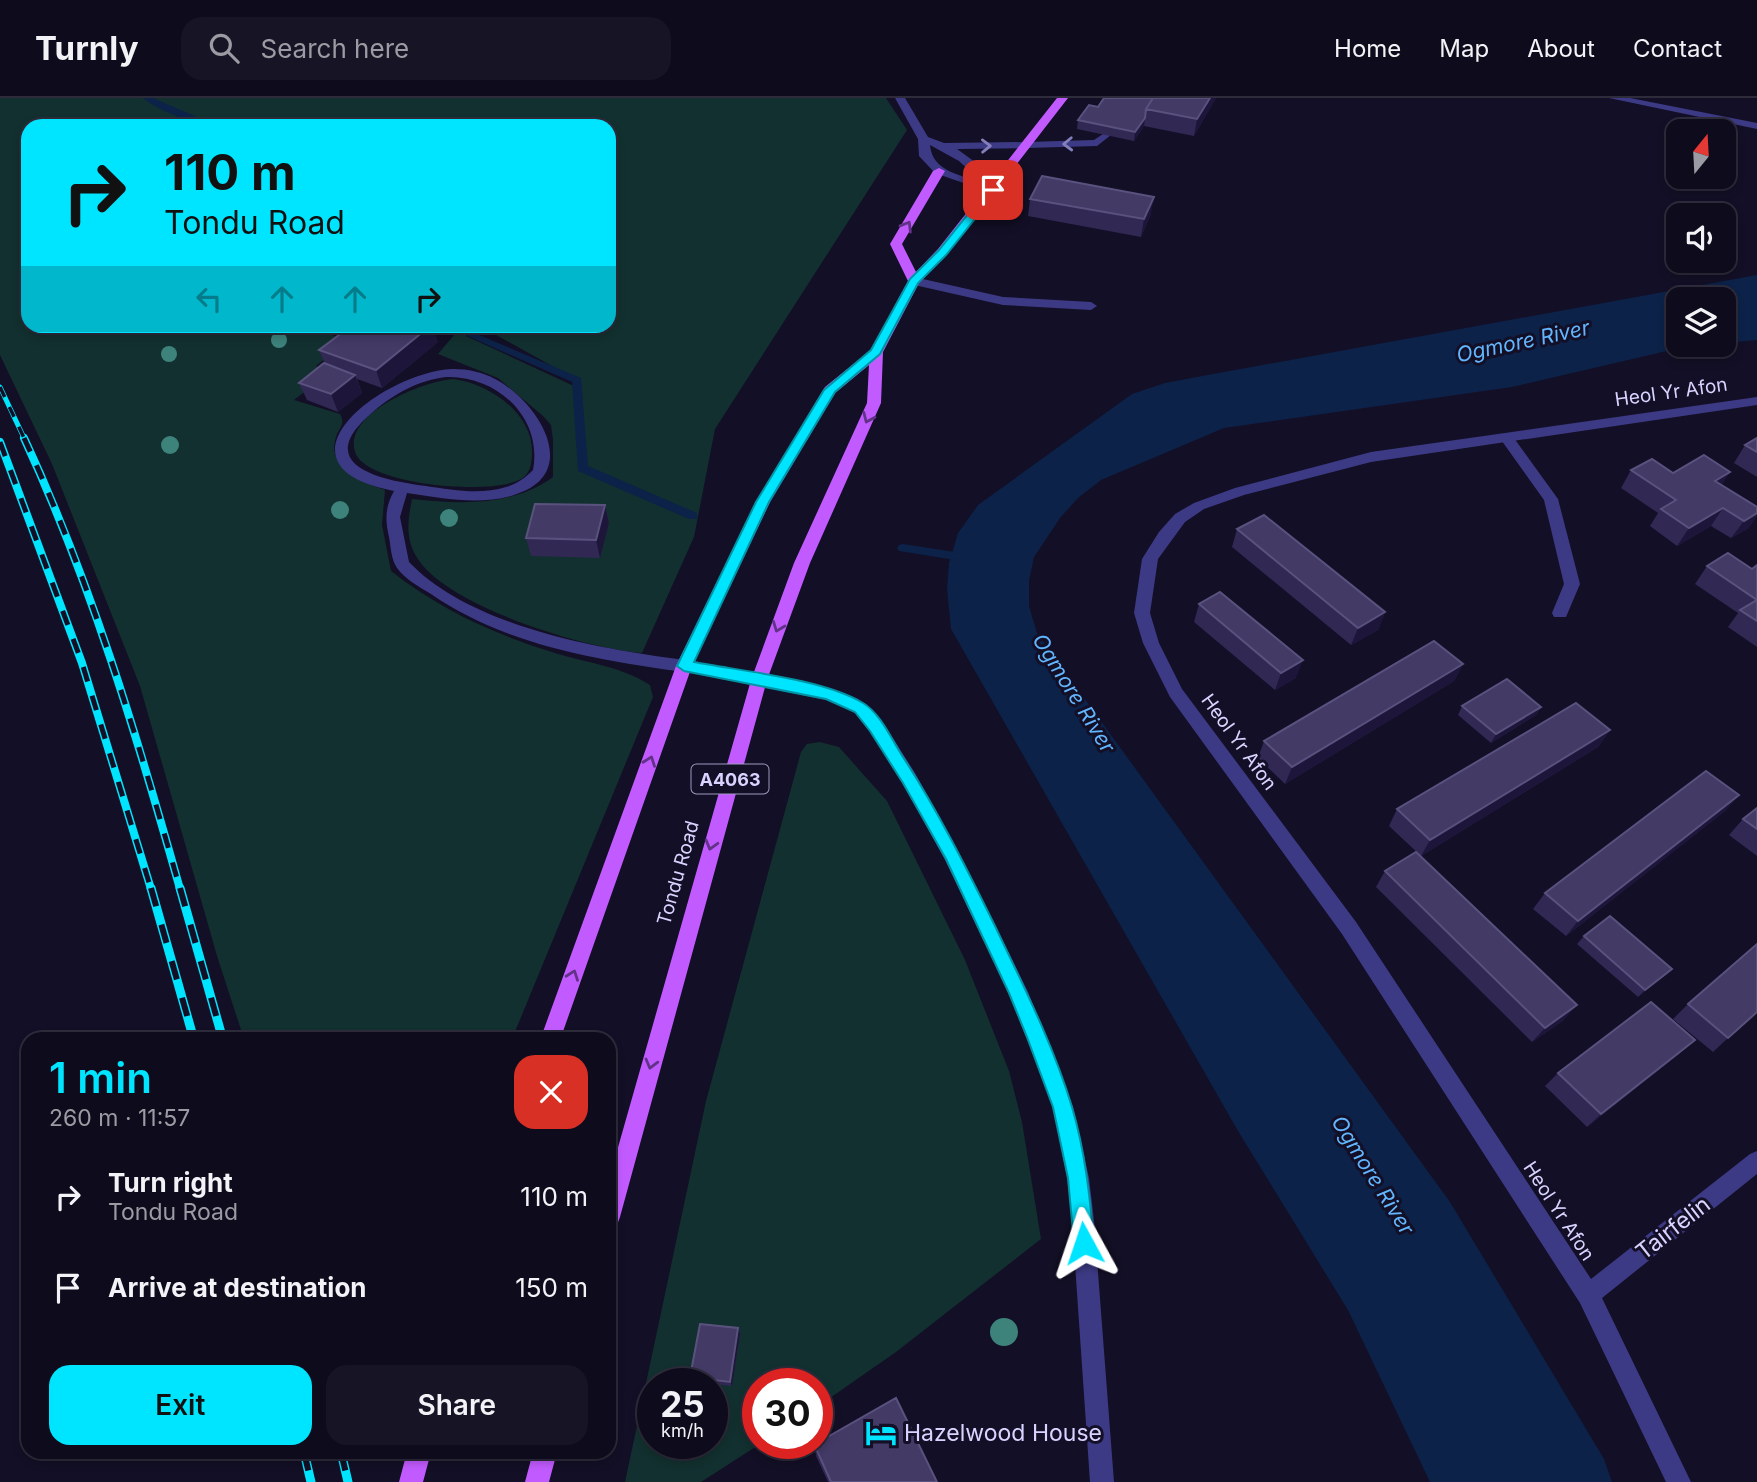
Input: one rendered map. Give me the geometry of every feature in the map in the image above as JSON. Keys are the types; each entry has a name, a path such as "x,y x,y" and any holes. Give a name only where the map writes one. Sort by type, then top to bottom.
{"main road":[{"name":"A4063","path":"993,190 1063,98"},
{"path":"914,281 896,244 939,172"},
{"name":"Tondu Road","path":"553,1032 684,666 763,502 830,390 876,352 914,281 943,252 993,190"},
{"name":"Tondu Road","path":"616,1192 759,680 802,563 874,403 876,352"},
{"path":"411,1482 417,1459"},
{"path":"537,1482 543,1459"}],"street":[{"path":"900,98 924,139 925,156 939,172 993,190"},
{"path":"1614,98 1757,126"},
{"path":"944,146 1097,143 1106,135"},
{"path":"924,139 944,146 975,165 993,190"},
{"path":"914,281 1003,301 1091,306"},
{"path":"462,373 481,377 502,389 535,418 544,458 540,472 524,487 512,492 486,494 403,488 357,474 343,455 343,446 349,426 358,415 405,385 437,374 462,373"},
{"name":"Heol Yr Afon","path":"1679,1482 1588,1295 1349,928 1176,693 1151,643 1142,612 1150,559 1164,536 1180,519 1199,506 1240,491 1371,457 1757,401"},
{"path":"1507,438 1551,499 1572,584 1560,613"},
{"path":"403,488 393,503 392,522 403,566 435,591 491,619 557,643 613,657 684,666 840,698 860,708 876,726 909,778 952,856 1018,992 1063,1107 1078,1178 1102,1482"},
{"name":"Tairfelin","path":"1588,1295 1757,1161"}],"green space":[{"path":"0,98 886,98 907,130 715,429 694,537 642,653 618,650 554,634 485,608 455,592 431,574 416,556 408,528 412,499 485,501 520,494 553,477 551,425 543,416 498,378 438,354 455,334 452,333 467,333 466,336 574,386 577,380 493,333 616,333 616,119 21,119 21,333 335,333 332,335 347,341 316,366 330,372 294,400 340,414 342,422 334,446 340,464 355,477 385,490 382,525 391,571 447,608 506,636 626,673 650,685 653,697 515,1032 242,1032 217,956 140,686 52,464 0,355"},
{"path":"453,379 494,394 517,413 530,438 532,452 530,469 524,477 510,483 489,486 434,485 382,473 364,464 355,452 355,438 361,424 373,412 406,393"},
{"path":"820,742 839,747 887,801 965,960 1009,1071 1022,1122 1041,1239 896,1352 833,1396 833,1368 742,1368 742,1456 701,1482 625,1482 637,1426 637,1459 728,1459 728,1368 649,1368 706,1101 801,752 807,744"}],"water":[{"path":"1757,275 1757,340 1736,342 1736,287 1691,287"},
{"name":"Ogmore River","path":"1666,292 1666,351 1512,387 1224,428 1101,480 1078,498 1060,518 1034,557 1029,581 1029,606 1037,633 1450,1202 1604,1459 1612,1482 1430,1482 1348,1310 1238,1131 951,629 947,589 949,563 958,533 978,505 1132,394 1165,383"}],"building":[{"path":"1104,98 1153,98 1146,109 1145,118 1135,132 1078,120 1089,105 1098,107"},
{"path":"1153,98 1210,98 1197,119 1146,109"},
{"path":"1042,176 1154,197 1144,219 1030,199"},
{"path":"342,333 421,333 376,370 319,350"},
{"path":"324,363 355,375 331,394 299,383"},
{"path":"1757,438 1757,452 1745,445"},
{"path":"1704,455 1730,472 1715,481 1757,507 1757,513 1744,521 1723,508 1689,528 1661,509 1676,500 1631,470 1652,459 1673,473"},
{"path":"535,504 605,505 596,540 526,538"},
{"path":"1264,515 1385,612 1358,628 1237,529"},
{"path":"1728,553 1752,569 1757,565 1757,600 1707,566"},
{"path":"1220,592 1303,660 1281,673 1199,604"},
{"path":"1757,600 1757,621 1740,610"},
{"path":"1434,641 1463,664 1292,767 1264,741"},
{"path":"1507,679 1541,707 1496,734 1462,706"},
{"path":"1576,703 1610,730 1430,840 1397,809"},
{"path":"1706,771 1739,795 1578,921 1545,893"},
{"path":"1757,808 1757,829 1743,819"},
{"path":"1416,852 1577,1005 1545,1028 1385,871"},
{"path":"1610,916 1672,969 1645,990 1584,936"},
{"path":"1757,944 1757,1012 1728,1038 1688,1004"},
{"path":"1651,1002 1695,1040 1601,1114 1558,1073"},
{"path":"700,1324 738,1328 730,1382 728,1368 692,1368"},
{"name":"Hazelwood House","path":"896,1398 937,1482 831,1482 821,1459 833,1459 833,1434"}],"waterway":[{"path":"147,98 196,119"},
{"path":"466,333 577,380 582,468 693,516"},
{"path":"903,548 968,558"}],"railway":[{"path":"0,387 25,440"},
{"path":"24,438 71,548 111,660 180,889"},
{"path":"0,442 82,663 151,889"},
{"path":"151,888 192,1032"},
{"path":"180,888 221,1032"},
{"path":"306,1459 311,1482"},
{"path":"343,1459 348,1482"}],"place":[{"name":"Hazelwood House","path":"881,1433"}],"route":[{"path":"993,190 943,252 914,281 876,352 830,390 763,502 684,666 794,685 829,694 860,708 876,726 909,778 952,856 1018,992 1045,1059 1063,1107 1078,1178 1084,1243"}]}
